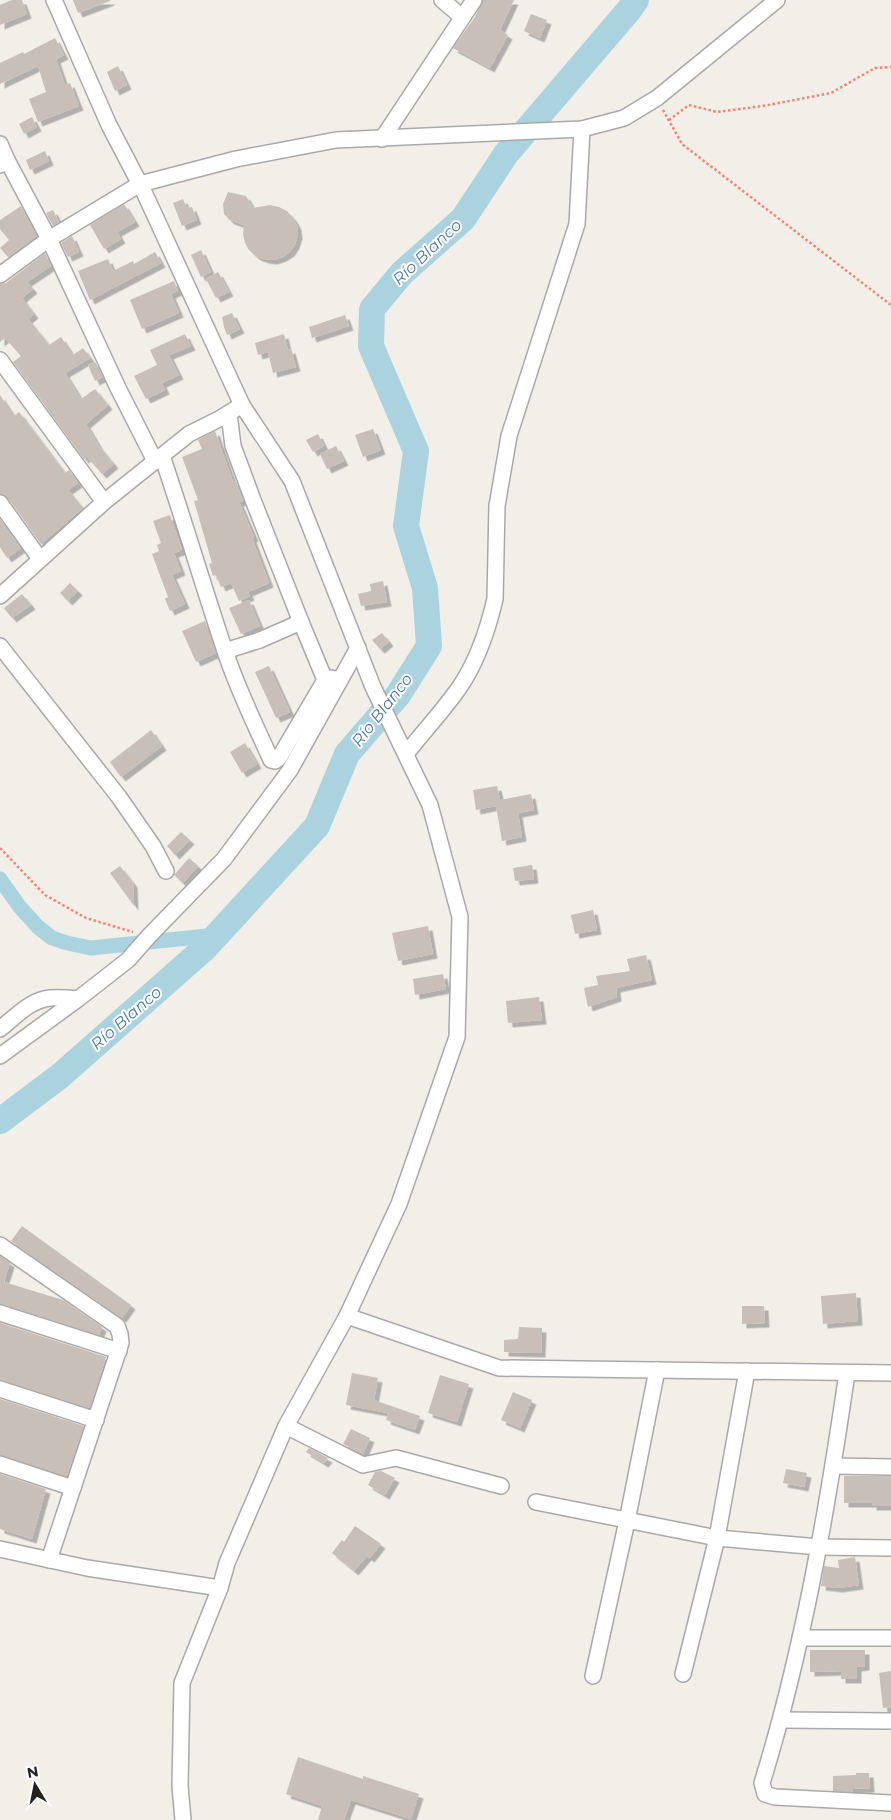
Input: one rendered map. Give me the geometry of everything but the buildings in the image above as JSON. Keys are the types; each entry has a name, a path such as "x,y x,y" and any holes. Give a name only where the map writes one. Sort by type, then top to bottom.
{"street":[{"path":"54,0 109,125 140,184 242,405 292,480 373,687 430,804 460,917 457,1037 399,1204 347,1316 286,1426 227,1563 220,1588 182,1683 180,1786 183,1820"},
{"path":"442,0 462,17"},
{"path":"382,139 474,0"},
{"path":"0,275 49,239 140,184 236,159 336,140 582,129 624,118 656,98 777,0"},
{"path":"402,747 460,687 475,659 492,612 495,599 497,506 509,436 577,224 582,129"},
{"path":"0,144 3,162 49,239 118,388 158,458 185,522 235,678 271,760 275,761 279,758 333,680 358,648"},
{"path":"0,360 104,502"},
{"path":"0,596 104,502 158,458 189,434 229,414 242,405"},
{"path":"229,414 233,446 253,500 301,622 333,680"},
{"path":"0,503 40,559"},
{"path":"225,651 260,640 301,622"},
{"path":"0,646 119,797 153,846 166,871"},
{"path":"0,1056 128,960 224,859 290,770 333,680"},
{"path":"0,1030 31,1004 51,998 78,999"},
{"path":"0,1245 117,1326 122,1343 49,1560"},
{"path":"0,1312 119,1351"},
{"path":"347,1316 498,1368 891,1373"},
{"path":"593,1676 627,1521 657,1370"},
{"path":"683,1674 716,1538 747,1372"},
{"path":"846,1373 819,1547 782,1720 762,1784 765,1794 775,1797 891,1803"},
{"path":"0,1389 96,1420"},
{"path":"286,1426 362,1465 396,1458 500,1486"},
{"path":"0,1464 73,1488"},
{"path":"833,1466 891,1467"},
{"path":"536,1502 716,1538 819,1547 891,1548"},
{"path":"0,1549 87,1568 220,1588"},
{"path":"800,1638 891,1638"},
{"path":"782,1720 891,1720"}],"path":[{"path":"669,120 688,105 717,112 763,106 831,93 875,68 891,67"},
{"path":"656,98 682,144 891,305"},
{"path":"0,848 45,895 86,918 147,938"}],"waterway":[{"name":"Río Blanco","path":"0,1121 60,1076 205,948 317,826 347,754 398,695 429,646 425,588 406,526 416,451 371,346 372,309 402,273 463,219 506,154 636,0"},
{"path":"0,879 19,906 38,927 52,938 67,943 91,948 217,935"}]}
